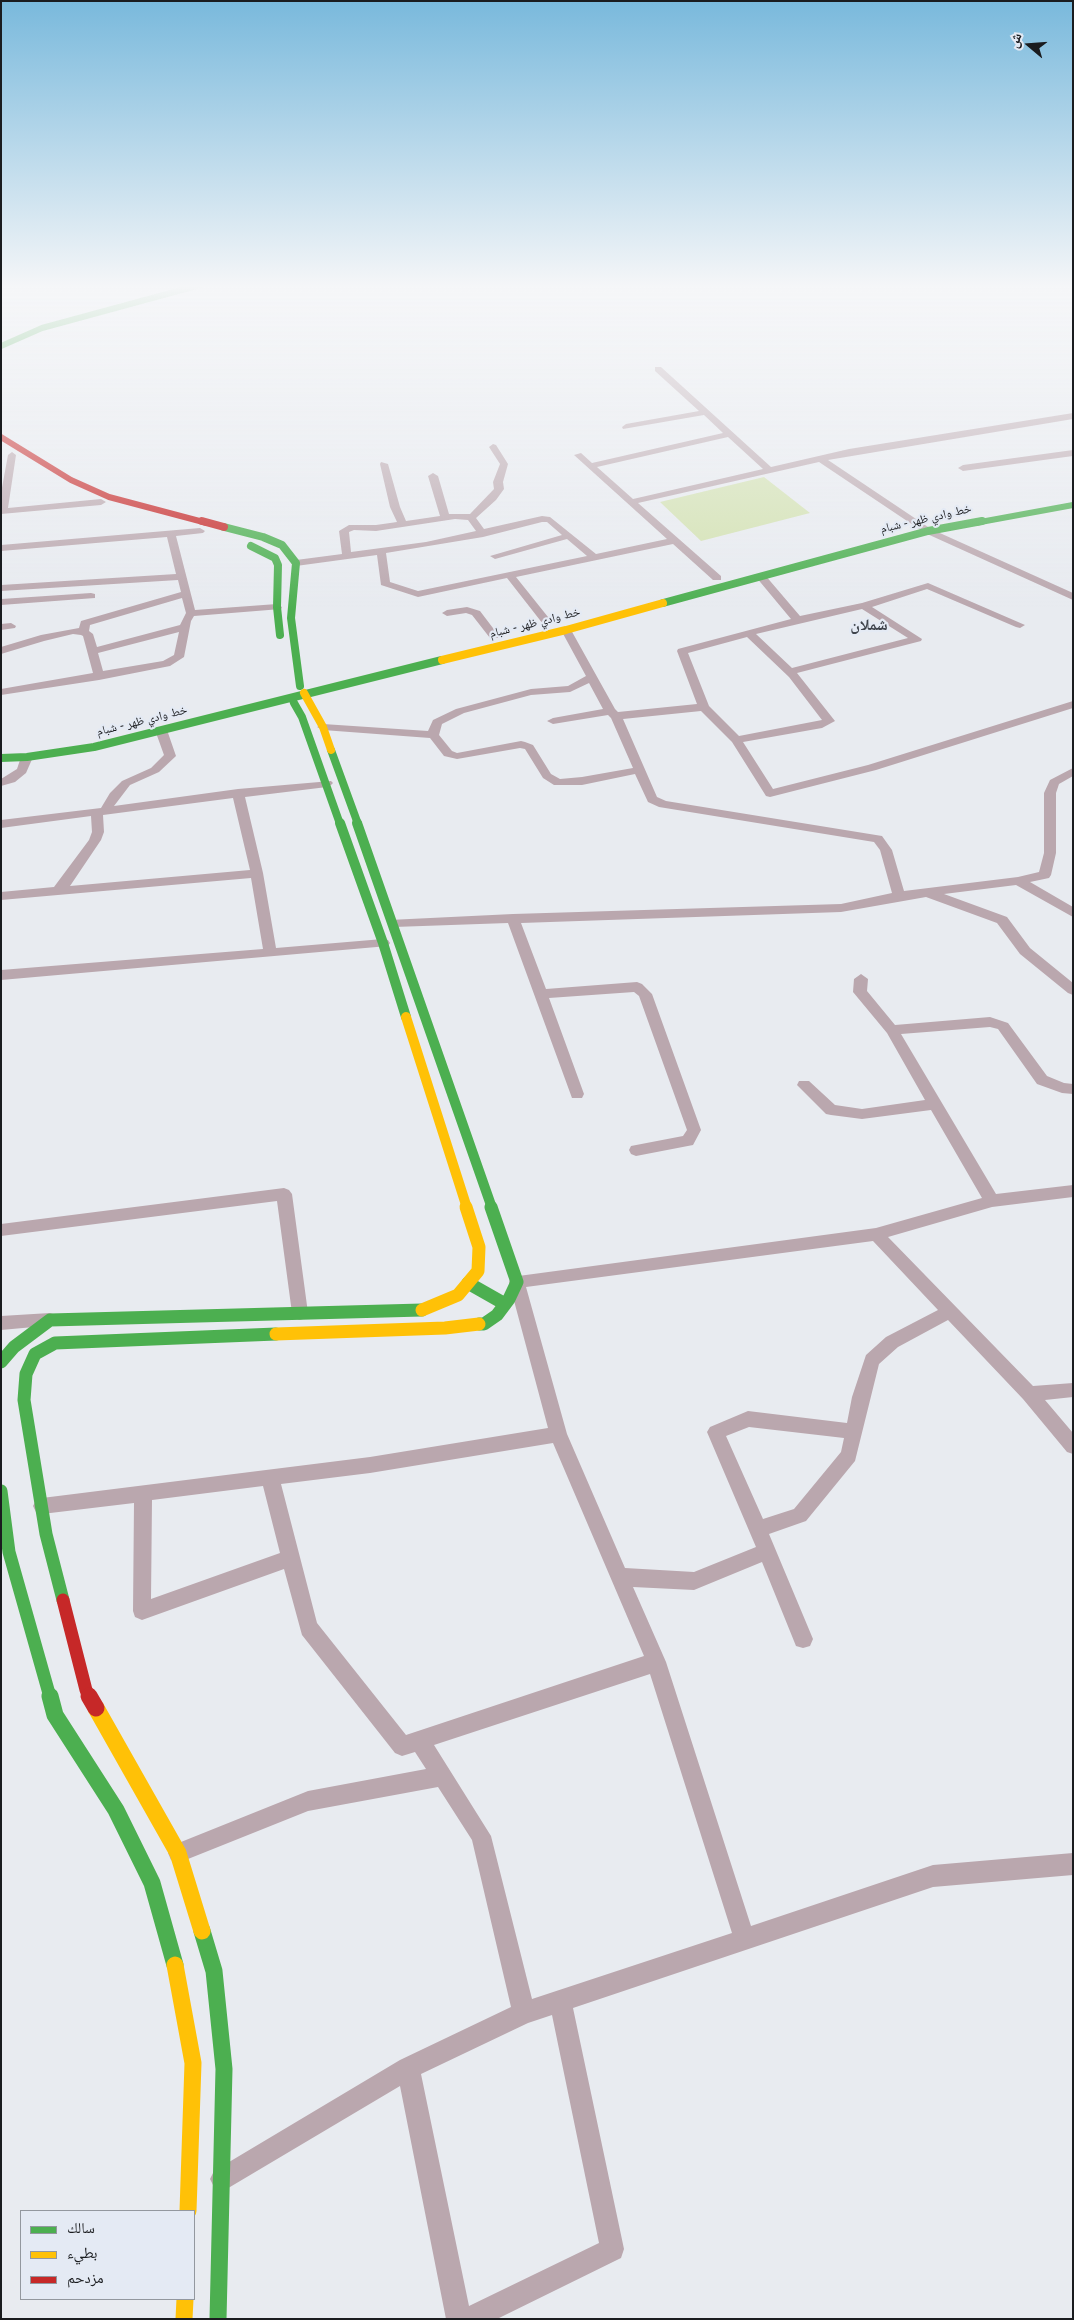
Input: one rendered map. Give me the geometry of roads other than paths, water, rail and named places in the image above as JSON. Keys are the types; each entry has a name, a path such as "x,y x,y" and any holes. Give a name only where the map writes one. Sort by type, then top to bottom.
{"street":[{"path":"685,393 769,470"},
{"path":"626,427 706,412"},
{"path":"630,502 849,452 1073,416"},
{"path":"590,466 730,434"},
{"path":"1,437 89,489 108,497 263,537 282,545 290,552 296,563 291,618 302,689 323,727 394,923 516,1282 558,1434 656,1662 745,1940"},
{"path":"471,518 493,498 499,489 498,482 504,464 493,447"},
{"path":"1,448 76,493 100,502 251,546 275,558 278,565 277,606 281,643"},
{"path":"963,468 1073,453"},
{"path":"12,455 2,511 100,502"},
{"path":"578,455 673,542 717,578"},
{"path":"821,459 928,531 1073,597"},
{"path":"384,464 395,507 403,525"},
{"path":"433,476 445,518"},
{"name":"خط وادي ظهر - شبام","path":"575,615 917,524 1073,496"},
{"name":"خط وادي ظهر - شبام","path":"302,689 566,630 928,531 1073,505"},
{"path":"347,556 344,532 346,529 403,525 455,516 471,518 483,534"},
{"path":"296,563 426,545 483,534 542,519 550,520 594,557"},
{"path":"1,548 200,531"},
{"path":"1,692 99,677 166,664 179,657 185,627 191,613 171,534"},
{"path":"494,556 568,536"},
{"path":"381,551 384,583 418,594 673,542"},
{"path":"510,575 551,621"},
{"path":"1,588 182,577"},
{"path":"760,577 798,620"},
{"path":"1020,626 928,586 864,606 798,620 682,651 704,707 736,740 770,793 872,768 1073,704"},
{"path":"83,632 85,623 186,594"},
{"path":"1,602 91,596"},
{"path":"191,613 277,606"},
{"path":"790,672 917,639 864,606"},
{"path":"447,613 467,610 476,613 494,636"},
{"name":"خط وادي ظهر - شبام","path":"1,758 27,757 94,747 551,621"},
{"path":"93,651 185,627"},
{"path":"566,630 613,713 652,799 663,804 878,839 886,850 899,896"},
{"path":"1,652 42,638 73,631 83,632 88,634 99,677"},
{"path":"736,740 822,725 829,721 790,672 749,633"},
{"path":"433,735 436,722 460,711 531,692 570,689 592,678"},
{"path":"1,1323 50,1320 426,1310 458,1295 478,1271 479,1247 383,943 302,717 288,693"},
{"name":"خط وادي ظهر - شبام","path":"1,747 28,746 88,737 288,693"},
{"path":"554,721 613,713 704,707"},
{"path":"323,727 433,735 448,754 457,756 520,744 529,747 547,776 558,783 582,781 638,770"},
{"path":"58,891 68,880 94,840 98,832 102,811 114,796 126,783 156,770 170,756 161,730"},
{"path":"1,783 11,780 22,770 27,757"},
{"path":"394,923 841,908 899,896 930,894 1018,881 1045,875 1050,853 1050,793 1054,782 1073,771"},
{"path":"1,824 327,783"},
{"path":"238,793 257,873 270,952"},
{"path":"1,896 257,873"},
{"path":"1018,881 1073,913"},
{"path":"930,894 1002,920 1025,951 1073,990"},
{"path":"513,918 576,1094"},
{"path":"1,975 383,943"},
{"path":"861,979 860,992 892,1030 992,1200"},
{"path":"540,994 637,987 645,994 694,1130 688,1141 636,1150"},
{"path":"892,1030 990,1022 1002,1026 1042,1080 1062,1088 1073,1089"},
{"path":"804,1085 830,1110 862,1114 934,1104"},
{"path":"516,1282 876,1234 992,1200 1073,1192"},
{"path":"1,1230 284,1194 300,1313"},
{"path":"876,1234 1029,1394 1073,1446"},
{"path":"218,2319 224,2069 214,1970 178,1852 86,1690 46,1534 24,1400 26,1374 35,1354 55,1343 455,1327 484,1324 497,1315 516,1282"},
{"path":"468,1283 505,1304"},
{"path":"758,1529 800,1515 849,1455 872,1360 892,1342 950,1311"},
{"path":"1,1362 8,1345 50,1320"},
{"path":"8,1345 35,1354"},
{"path":"1029,1394 1073,1390"},
{"path":"803,1639 716,1432 748,1419 854,1432"},
{"path":"42,1506 370,1465 558,1434"},
{"path":"270,1478 309,1628 402,1746 656,1662"},
{"path":"1,1491 9,1552 55,1715 116,1810 152,1883 176,1968 193,2063 188,2210"},
{"path":"143,1493 142,1611 290,1558"},
{"path":"619,1577 694,1581 767,1550"},
{"path":"419,1740 481,1836 524,2013"},
{"path":"178,1852 308,1802 442,1776"},
{"path":"222,2179 408,2068 524,2013 933,1876 1073,1864"},
{"path":"470,2319 612,2250 560,2001"},
{"path":"408,2068 459,2319"},
{"path":"184,2319 185,2300"}],"district":[{"name":"شملان","path":"869,626"}]}
